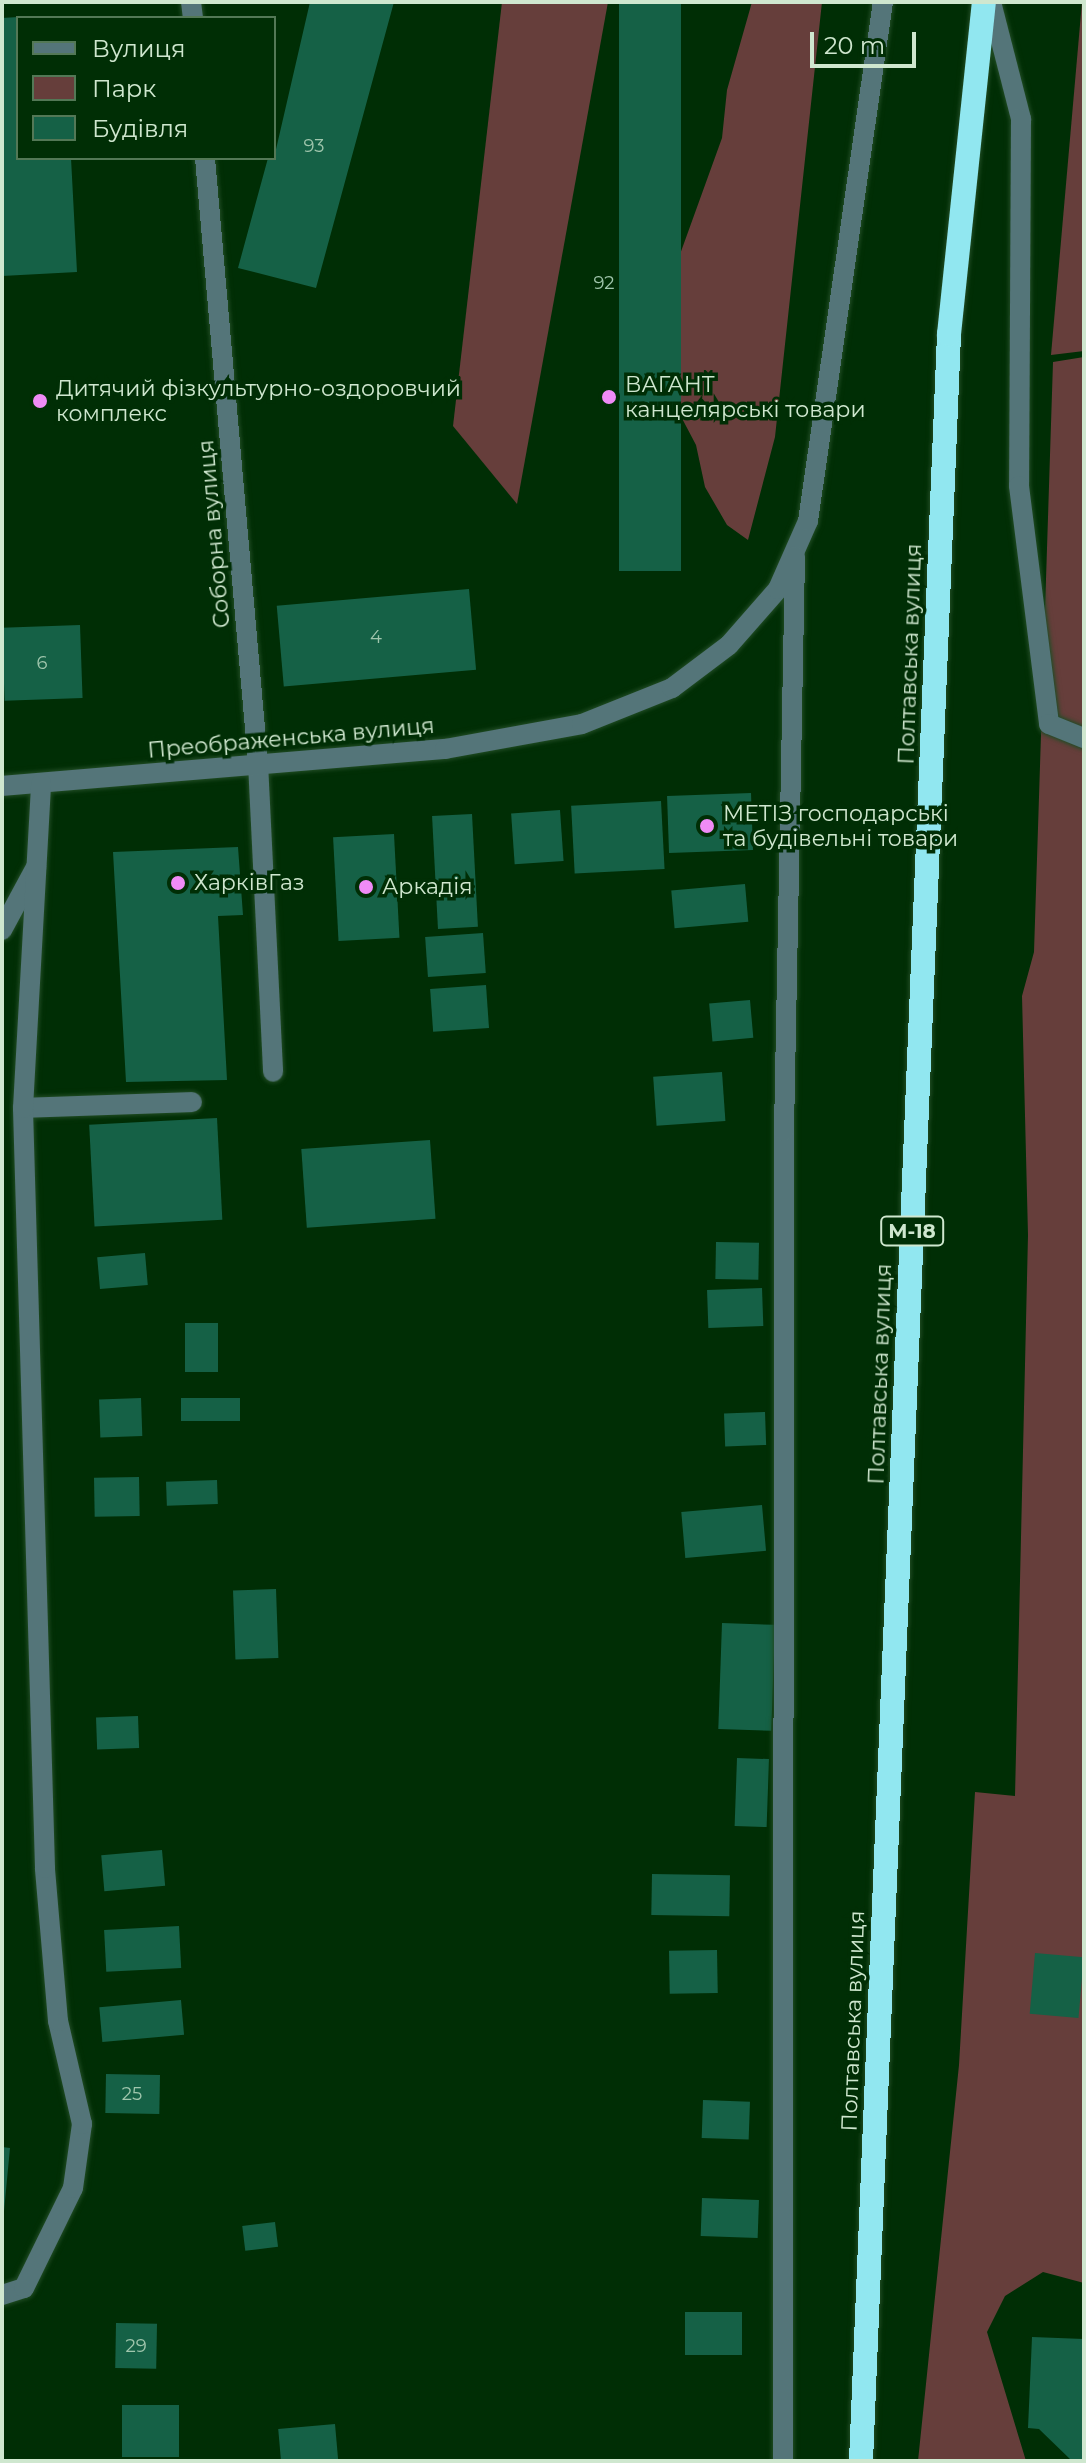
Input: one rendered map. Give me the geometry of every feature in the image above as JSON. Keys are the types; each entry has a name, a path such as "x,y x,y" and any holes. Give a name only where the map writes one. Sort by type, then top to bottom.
{"highway":[{"name":"Полтавська вулиця","path":"861,2461 948,350 984,2"}],"street":[{"path":"783,2461 784,1116 795,556 821,454 883,2"},
{"path":"991,2 1021,119 1021,501 1049,724 1084,738"},
{"name":"Соборна вулиця","path":"205,160 258,763 273,1072"},
{"name":"Преображенська вулиця","path":"2,786 445,749 582,724 637,706 701,668 756,619 795,556"},
{"path":"2,2295 24,2288 73,2188 82,2124 58,2021 45,1868 23,1108 41,783"},
{"path":"2,930 39,862"},
{"path":"23,1108 192,1102"}],"green space":[{"path":"502,2 608,2 517,504 453,426"},
{"path":"752,2 822,2 775,437 748,540 727,525 705,487 696,445 666,388 660,346 670,282 722,138 727,90"},
{"path":"1082,2 1084,351 1051,355"},
{"path":"1084,357 1084,2283 1043,2272 1005,2296 987,2332 1026,2461 918,2461 959,2065 975,1792 1015,1796 1028,1235 1022,996 1034,952 1053,362"}],"building":[{"path":"310,2 394,2 316,288 238,268 267,160 276,160"},
{"path":"619,2 681,2 681,571 619,571"},
{"path":"16,17 16,160 71,160 77,272 2,276 2,18"},
{"path":"469,589 476,670 284,687 277,606"},
{"path":"80,625 83,698 5,701 2,628"},
{"path":"751,793 753,850 669,853 667,796"},
{"path":"661,801 665,869 575,874 571,806"},
{"path":"560,810 564,861 515,864 511,813"},
{"path":"472,814 478,927 438,929 432,816"},
{"name":"Аркадія","path":"394,834 399,938 339,941 333,837"},
{"path":"238,847 243,915 218,916 227,1080 126,1082 113,852"},
{"path":"745,884 748,922 675,928 671,890"},
{"path":"483,933 486,973 428,977 425,937"},
{"path":"486,985 489,1028 433,1032 430,989"},
{"path":"750,1000 753,1038 712,1041 709,1004"},
{"path":"722,1072 725,1121 657,1126 653,1077"},
{"path":"217,1118 222,1220 95,1227 89,1125"},
{"path":"430,1140 436,1219 307,1228 301,1149"},
{"path":"716,1242 759,1243 758,1280 715,1279"},
{"path":"145,1253 148,1285 100,1289 97,1257"},
{"path":"762,1288 763,1326 708,1328 707,1290"},
{"path":"185,1323 218,1323 218,1372 185,1372"},
{"path":"141,1398 142,1436 100,1437 99,1399"},
{"path":"181,1398 240,1398 240,1421 181,1421"},
{"path":"765,1412 766,1445 725,1446 724,1413"},
{"path":"139,1477 140,1516 95,1517 94,1478"},
{"path":"217,1480 218,1504 167,1506 166,1482"},
{"path":"762,1505 766,1551 685,1558 681,1512"},
{"path":"276,1589 278,1658 235,1659 233,1591"},
{"path":"722,1623 775,1625 771,1731 718,1729"},
{"path":"138,1716 139,1748 97,1749 96,1717"},
{"path":"737,1758 769,1759 767,1827 735,1826"},
{"path":"162,1850 165,1886 104,1891 101,1855"},
{"path":"652,1874 730,1875 729,1916 651,1915"},
{"path":"179,1926 181,1968 106,1972 104,1930"},
{"path":"717,1950 718,1993 670,1994 669,1951"},
{"path":"1035,1953 1084,1957 1078,2018 1030,2014"},
{"path":"181,2000 184,2035 102,2042 99,2007"},
{"path":"106,2074 160,2075 159,2114 105,2113"},
{"path":"703,2100 750,2102 749,2140 702,2138"},
{"path":"2,2147 10,2148 4,2211 2,2211"},
{"path":"702,2198 759,2200 758,2238 701,2236"},
{"path":"275,2222 278,2247 245,2251 242,2226"},
{"path":"685,2312 742,2312 742,2355 685,2355"},
{"path":"116,2323 157,2324 156,2369 115,2368"},
{"path":"1032,2337 1084,2339 1084,2461 1072,2461 1039,2429 1028,2428"},
{"path":"122,2405 179,2405 179,2457 122,2457"},
{"path":"335,2424 338,2461 281,2461 278,2429"}],"place":[{"name":"ВАГАНТ канцелярські товари","path":"609,397"},
{"name":"Дитячий фізкультурно-оздоровчий комплекс","path":"40,401"},
{"name":"МЕТІЗ господарські та будівельні товари","path":"707,826"},
{"name":"ХарківГаз","path":"178,883"},
{"name":"Аркадія","path":"366,887"}]}
